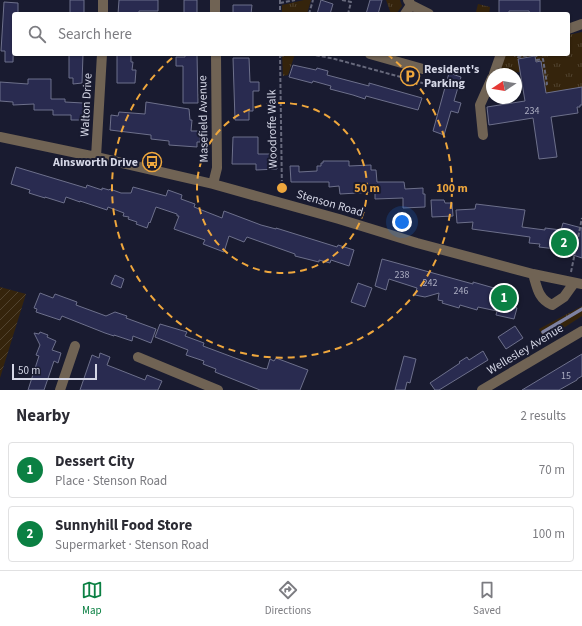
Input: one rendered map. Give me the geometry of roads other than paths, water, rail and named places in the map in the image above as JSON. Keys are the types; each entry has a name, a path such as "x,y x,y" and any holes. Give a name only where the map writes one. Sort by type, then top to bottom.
{"street":[{"path":"103,12 104,0"},
{"path":"215,0 215,12"},
{"path":"405,12 409,2 426,12"},
{"path":"570,28 582,24"},
{"name":"Walton Drive","path":"96,157 102,56"},
{"name":"Masefield Avenue","path":"213,184 217,168 216,56"},
{"path":"387,56 423,69"},
{"path":"496,68 500,56"},
{"path":"482,135 480,105 486,92"},
{"name":"Stenson Road","path":"0,137 213,184 339,219 417,243 533,274 575,283"},
{"path":"533,274 537,291 541,298 552,305 564,297 575,283"},
{"name":"Wellesley Avenue","path":"482,390 582,331"},
{"path":"60,390 75,346"},
{"path":"138,357 218,390"}],"waterway":[{"path":"543,332 582,309"}],"place":[{"name":"Resident's Parking","path":"410,76"},
{"name":"Ainsworth Drive","path":"152,162"},
{"name":"Sunnyhill Food Store","path":"564,243"},
{"name":"Dessert City","path":"504,298"}]}
